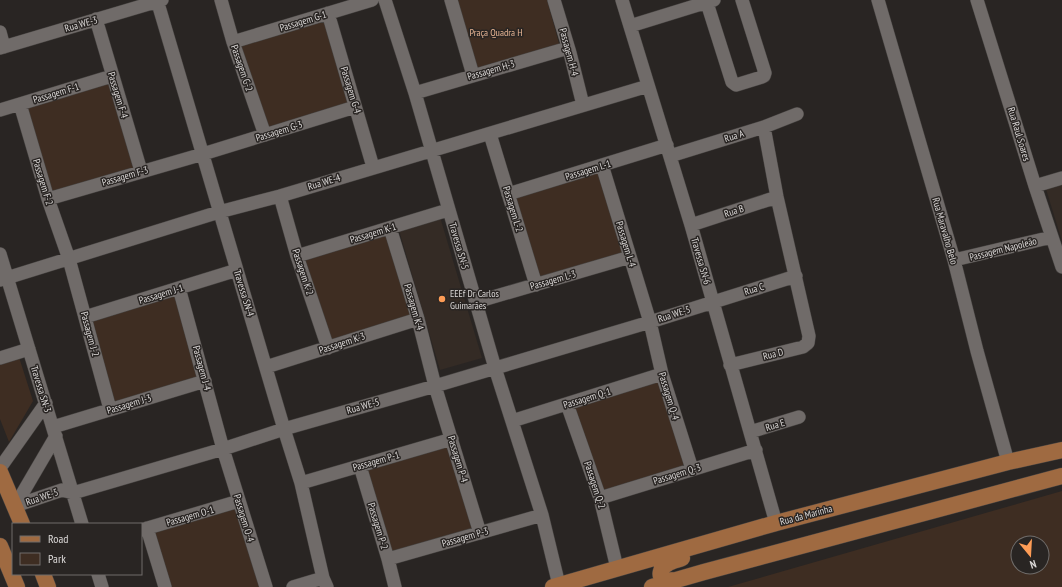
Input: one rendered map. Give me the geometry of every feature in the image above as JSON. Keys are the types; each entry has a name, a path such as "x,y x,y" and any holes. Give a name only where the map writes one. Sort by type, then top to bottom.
{"main road":[{"name":"Rua da Marinha","path":"556,586 776,523 1008,462 1062,450"},
{"path":"0,472 22,523"},
{"path":"652,587 1062,476"},
{"path":"675,580 665,580 662,578 660,574 662,568 666,564 707,550 750,530"},
{"path":"0,546 3,565 17,587"},
{"path":"43,575 48,587"}],"street":[{"name":"Rua WE-3","path":"2,47 159,0"},
{"name":"Travessa SN-4","path":"159,0 237,270 301,483 325,582"},
{"name":"Passagem G-2","path":"222,0 233,42 265,135"},
{"name":"Passagem G-1","path":"233,42 372,0"},
{"name":"Travessa SN-5","path":"385,0 415,93 495,368 542,515 556,586"},
{"path":"451,0 473,75"},
{"name":"Passagem H-4","path":"554,0 583,105"},
{"name":"Travessa SN-6","path":"622,0 669,150 776,523"},
{"path":"630,26 711,1 732,82 736,85 762,77 765,73 742,0"},
{"name":"Rua Maravalho Belo","path":"878,0 954,260 977,351 1008,462"},
{"name":"Rua Raul Soares","path":"977,0 1062,267"},
{"name":"Passagem G-4","path":"328,13 374,167"},
{"name":"Passagem F-4","path":"96,19 141,171"},
{"path":"0,32 2,47"},
{"name":"Passagem H-3","path":"415,93 568,48"},
{"name":"Passagem F-1","path":"0,110 112,76"},
{"name":"Rua WE-4","path":"3,279 220,212 280,196 648,86"},
{"name":"Passagem F-2","path":"20,104 48,199 69,259"},
{"name":"Passagem G-3","path":"203,154 356,107"},
{"name":"Rua A","path":"669,150 764,127 797,114"},
{"path":"764,127 777,197 796,276"},
{"name":"Passagem L-2","path":"490,134 536,285"},
{"name":"Passagem L-1","path":"508,194 602,165 669,150"},
{"name":"Passagem F-3","path":"48,199 203,154"},
{"name":"Passagem L-4","path":"602,165 650,322"},
{"path":"1035,186 1062,178"},
{"name":"Passagem K-2","path":"280,196 297,256 328,348"},
{"name":"Rua B","path":"691,225 777,197"},
{"name":"Passagem K-1","path":"297,256 448,210"},
{"name":"Passagem K-4","path":"390,228 418,319 435,386"},
{"name":"Passagem Napoleão","path":"954,260 1052,237"},
{"name":"Travessa SN-3","path":"0,254 3,279 29,349 82,523"},
{"name":"Passagem L-3","path":"476,302 630,257"},
{"name":"Passagem J-2","path":"69,259 110,409"},
{"name":"Passagem J-1","path":"85,317 237,270"},
{"name":"Rua C","path":"713,302 796,276"},
{"name":"Rua D","path":"730,365 803,347 808,343 809,336 796,276"},
{"name":"Passagem J-4","path":"179,288 223,449"},
{"name":"Rua WE-5","path":"15,506 62,490 73,493 713,302"},
{"name":"Passagem K-3","path":"266,367 418,319"},
{"name":"Passagem Q-4","path":"650,322 662,374 692,469"},
{"path":"0,358 29,349"},
{"name":"Passagem Q-1","path":"512,421 662,374"},
{"name":"Passagem J-3","path":"54,432 110,409 205,381"},
{"name":"Passagem P-4","path":"435,386 480,533"},
{"path":"0,468 46,403"},
{"name":"Passagem Q-2","path":"567,404 600,498 617,568"},
{"name":"Rua E","path":"750,432 799,417"},
{"path":"15,506 54,432"},
{"name":"Passagem P-1","path":"301,483 452,439"},
{"name":"Passagem O-4","path":"223,449 266,587"},
{"name":"Passagem Q-3","path":"600,498 756,450"},
{"name":"Passagem P-2","path":"360,466 395,587"},
{"name":"Passagem O-1","path":"144,529 239,502"},
{"name":"Passagem P-3","path":"388,559 542,515"},
{"path":"144,529 165,587"},
{"path":"98,575 102,587"},
{"path":"293,587 325,582"}],"shaded area":[{"path":"1062,184 1062,241 1046,189"},
{"name":"EEEf Dr Carlos Guimarães","path":"440,217 482,358 440,370 399,230"}],"green space":[{"name":"Praça Quadra H","path":"453,0 547,0 560,47 479,69 472,64"},
{"path":"328,13 355,107 265,135 233,42"},
{"path":"112,76 141,171 48,199 20,104"},
{"path":"602,165 630,257 536,285 508,194"},
{"path":"390,228 418,319 328,348 297,256"},
{"path":"179,288 205,381 110,409 85,317"},
{"path":"18,354 33,401 9,442 0,419 0,361"},
{"path":"662,374 692,469 600,498 567,404"},
{"path":"452,439 480,533 388,559 360,466"},
{"path":"1062,491 1062,587 728,587"},
{"path":"239,501 266,587 165,587 147,528"}],"place":[{"name":"EEEf Dr Carlos Guimarães","path":"442,299"}]}
